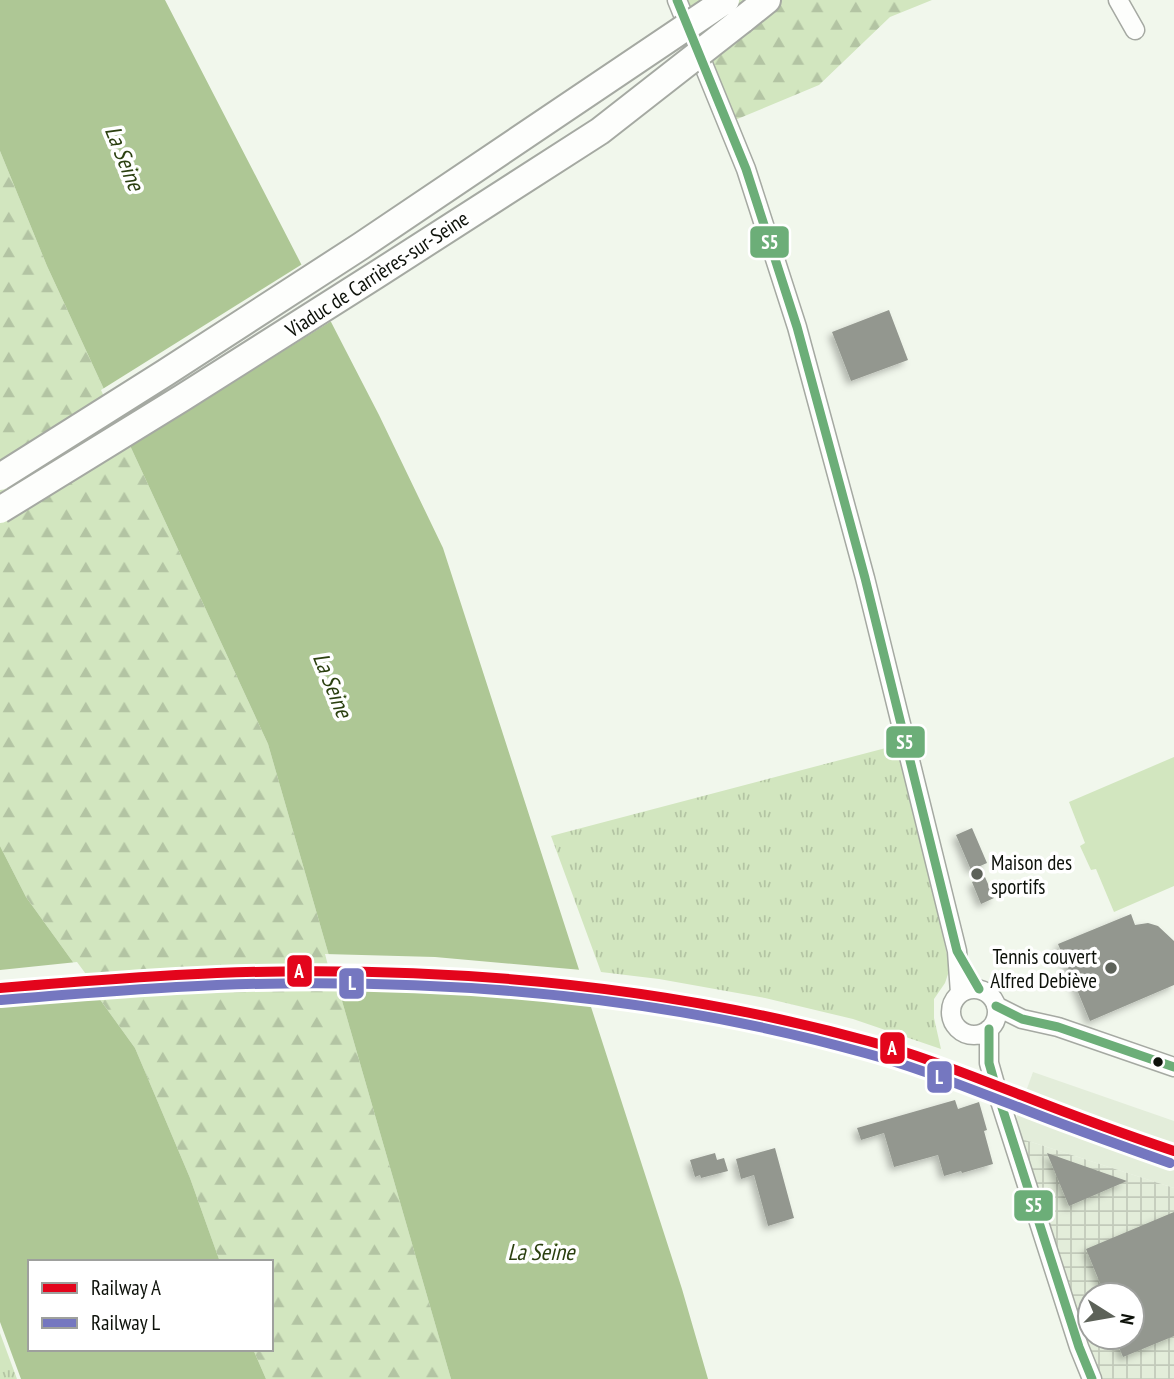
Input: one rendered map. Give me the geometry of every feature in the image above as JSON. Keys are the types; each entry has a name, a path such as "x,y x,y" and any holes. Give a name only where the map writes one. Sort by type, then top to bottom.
{"highway":[{"path":"734,10 767,0"},
{"name":"Viaduc de Carrières-sur-Seine","path":"0,477 734,10"},
{"name":"Viaduc de Carrières-sur-Seine","path":"0,510 342,297 600,131 734,10"}],"street":[{"path":"677,0 746,169 798,331 865,578 957,951 960,993"},
{"path":"1118,0 1135,30"},
{"path":"957,951 979,989 989,995 993,1019 989,1063 1079,1347 1092,1379"},
{"path":"979,989 960,993 952,1004 952,1018 955,1025 966,1033 989,1063"},
{"path":"966,1033 978,1034 993,1019 1022,1019 1058,1027 1174,1067"}],"shaded area":[{"path":"1033,1072 1174,1121 1174,1188 1022,1139 1016,1119"},
{"path":"1022,1139 1174,1188 1174,1379 1100,1379 1090,1351 1146,1351 1146,1281 1076,1281 1076,1315 1062,1277"}],"green space":[{"path":"687,0 932,0 890,17 819,85 735,120"},
{"path":"0,151 47,266 268,744 451,1379 266,1379 254,1351 273,1351 273,1260 219,1260 190,1178 135,1048 26,897 0,846"},
{"path":"901,744 950,968 945,983 934,999 934,1018 941,1049 853,1019 765,998 659,979 601,972 551,836"},
{"path":"1174,757 1174,886 1114,912 1096,869 1091,870 1080,846 1085,843 1069,802"},
{"path":"0,1333 17,1379 0,1379"}],"water":[{"name":"La Seine","path":"0,0 165,0 379,415 443,548 682,1289 708,1379 451,1379 268,744 47,266 0,151"},
{"path":"0,846 26,897 135,1048 190,1178 219,1260 28,1260 28,1351 254,1351 266,1379 21,1379 0,1322"}],"pier":[{"path":"304,263 333,320 127,448 101,390"},
{"path":"325,954 435,957 582,970 590,994 435,980 331,977"},
{"path":"77,962 94,985 0,994 0,970"}],"building":[{"path":"889,310 908,360 851,381 832,332"},
{"path":"972,828 987,863 971,870 956,835"},
{"path":"985,877 994,898 981,904 972,882"},
{"name":"Tennis couvert Alfred Debiève","path":"1131,914 1135,925 1148,923 1158,926 1174,941 1174,985 1090,1021 1058,944"},
{"path":"955,1100 958,1109 979,1102 993,1164 944,1176 938,1155 894,1167 884,1133 861,1140 857,1128"},
{"path":"775,1148 794,1218 768,1226 754,1175 741,1179 736,1159"},
{"path":"715,1153 717,1160 724,1158 728,1171 695,1177 690,1160"},
{"path":"1047,1153 1127,1181 1069,1206"},
{"path":"1174,1212 1174,1336 1146,1348 1146,1281 1099,1281 1086,1249"},
{"path":"1121,1351 1138,1351 1123,1357"}],"rail line":[{"name":"A","path":"0,988 162,976 299,971 463,976 626,992 788,1021 868,1041 945,1066 1174,1151"},
{"name":"L","path":"1,1000 163,988 299,983 462,987 625,1003 786,1033 884,1059 1170,1163"}],"transit line":[{"name":"S5","path":"677,0 746,169 797,327 865,578 957,951 979,989"},
{"name":"S5","path":"996,1006 1022,1019 1058,1027 1174,1067"},
{"name":"S5","path":"989,1029 989,1063 999,1098 1079,1347 1092,1379"}],"place":[{"name":"Maison des sportifs","path":"977,874"},
{"name":"Tennis couvert Alfred Debiève","path":"1111,968"}]}
